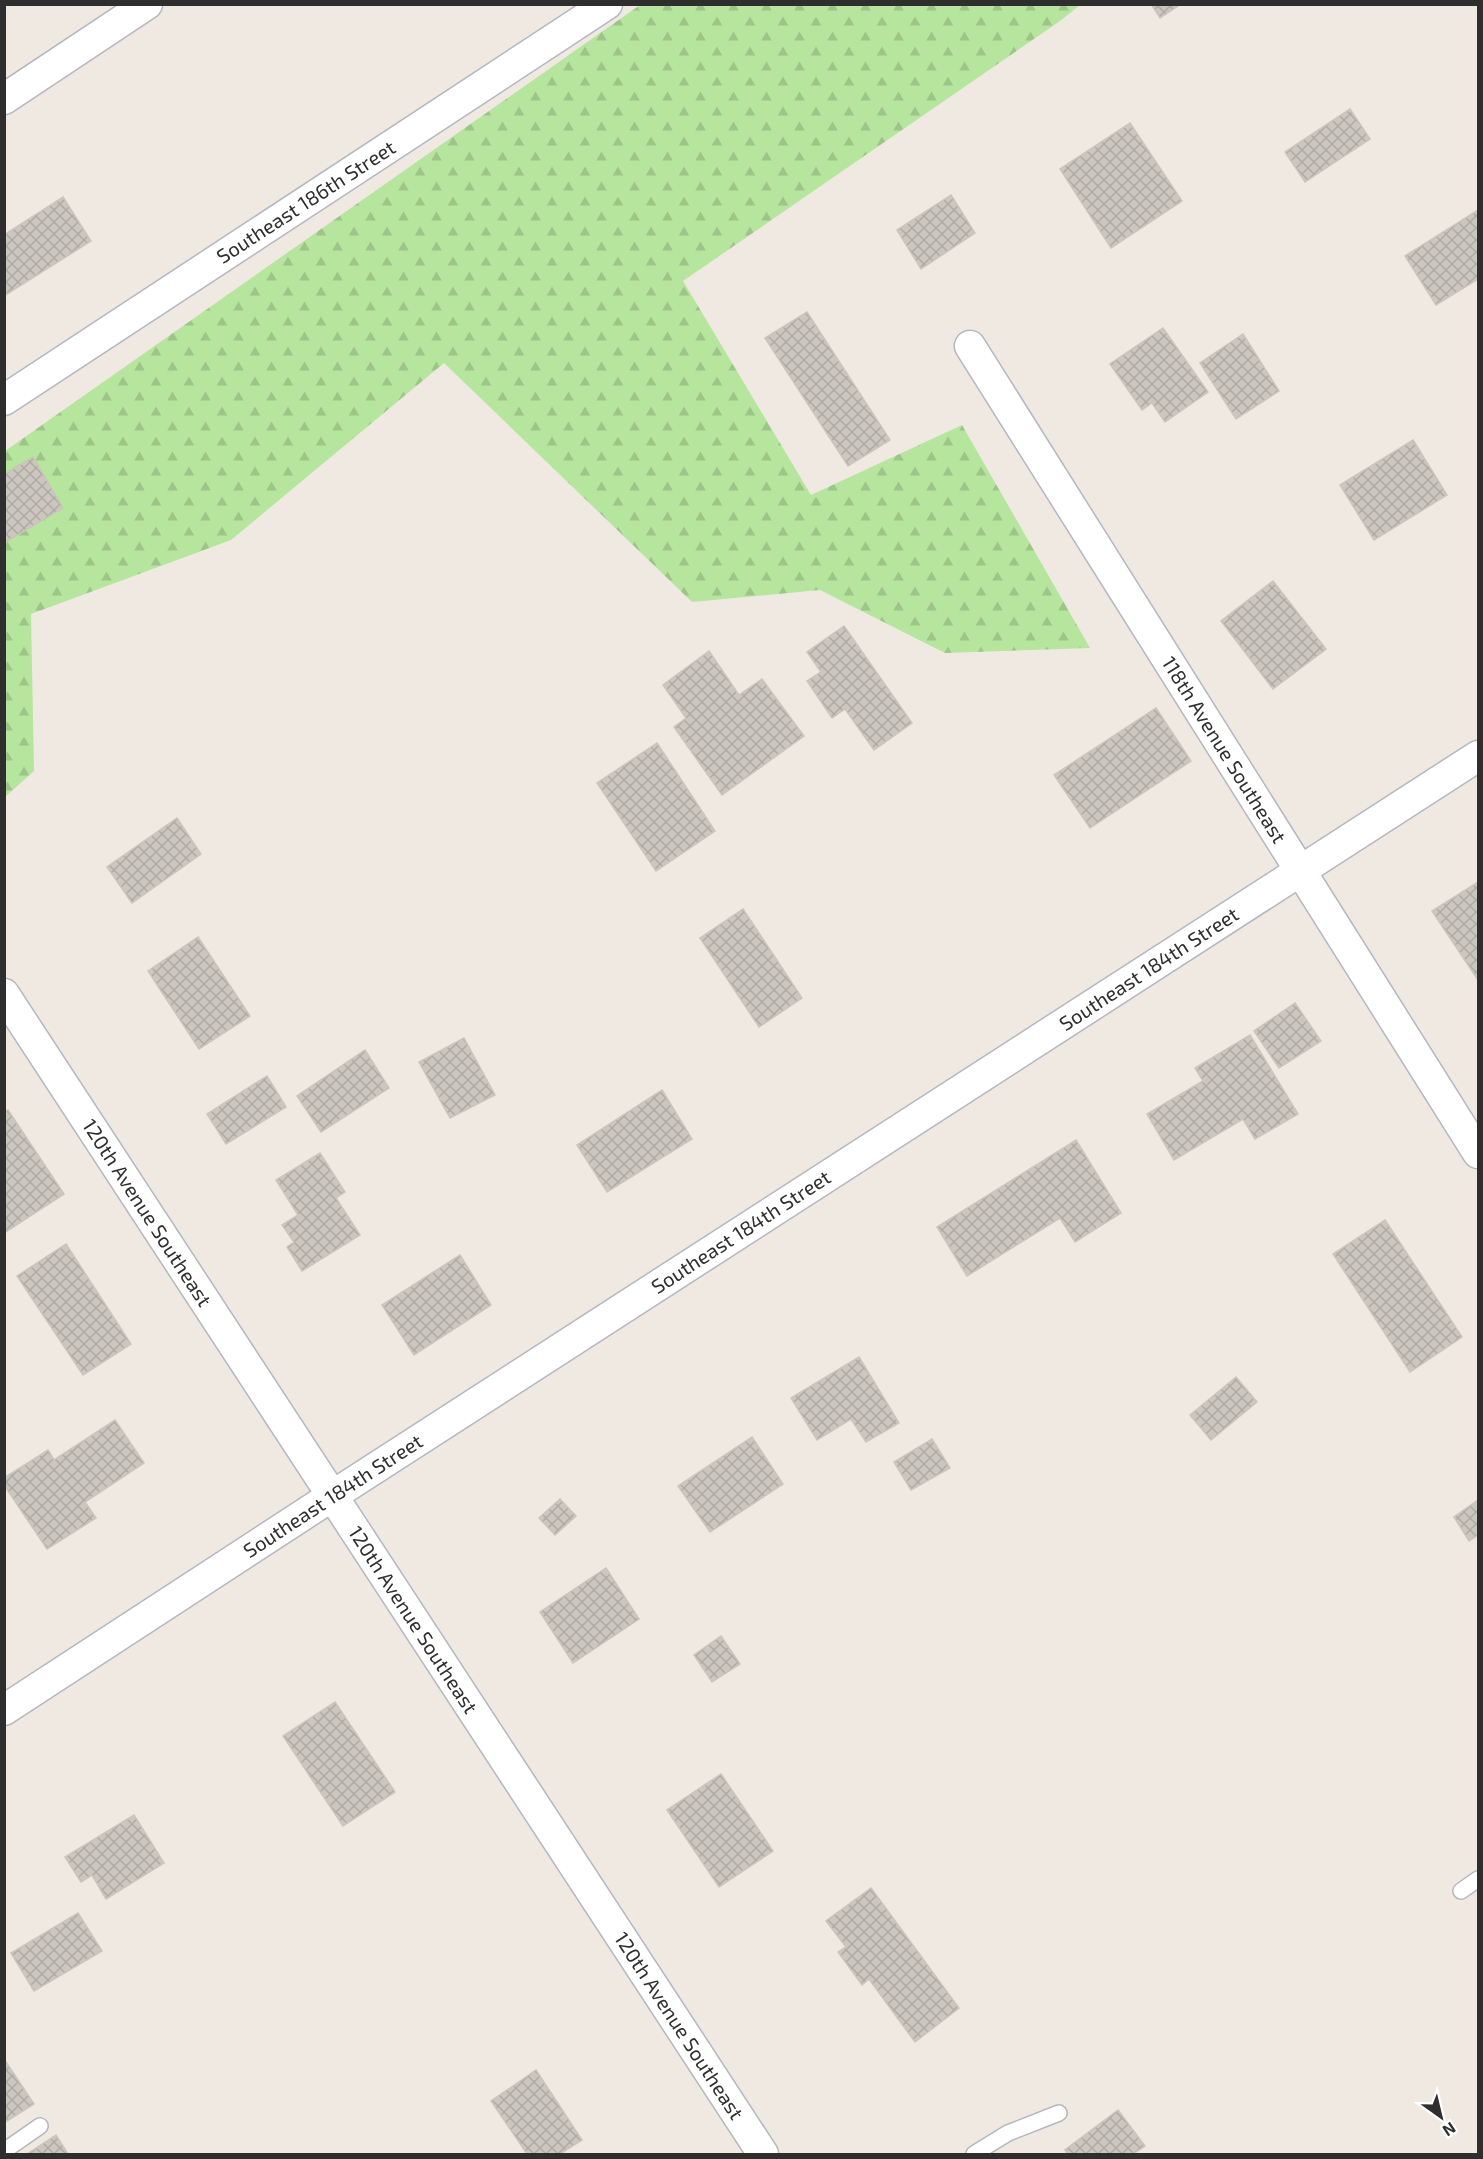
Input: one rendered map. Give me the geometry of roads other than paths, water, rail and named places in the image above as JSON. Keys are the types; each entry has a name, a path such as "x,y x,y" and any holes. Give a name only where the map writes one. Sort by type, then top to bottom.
{"street":[{"path":"4,99 147,4"},
{"name":"Southeast 186th Street","path":"4,400 607,4"},
{"name":"118th Avenue Southeast","path":"970,346 1479,1153"},
{"name":"Southeast 184th Street","path":"4,1710 1479,756"},
{"name":"120th Avenue Southeast","path":"4,994 763,2154"}],"lane":[{"path":"1461,1891 1479,1879"},
{"path":"974,2154 1008,2133 1059,2113"},
{"path":"4,2151 40,2126"}]}
